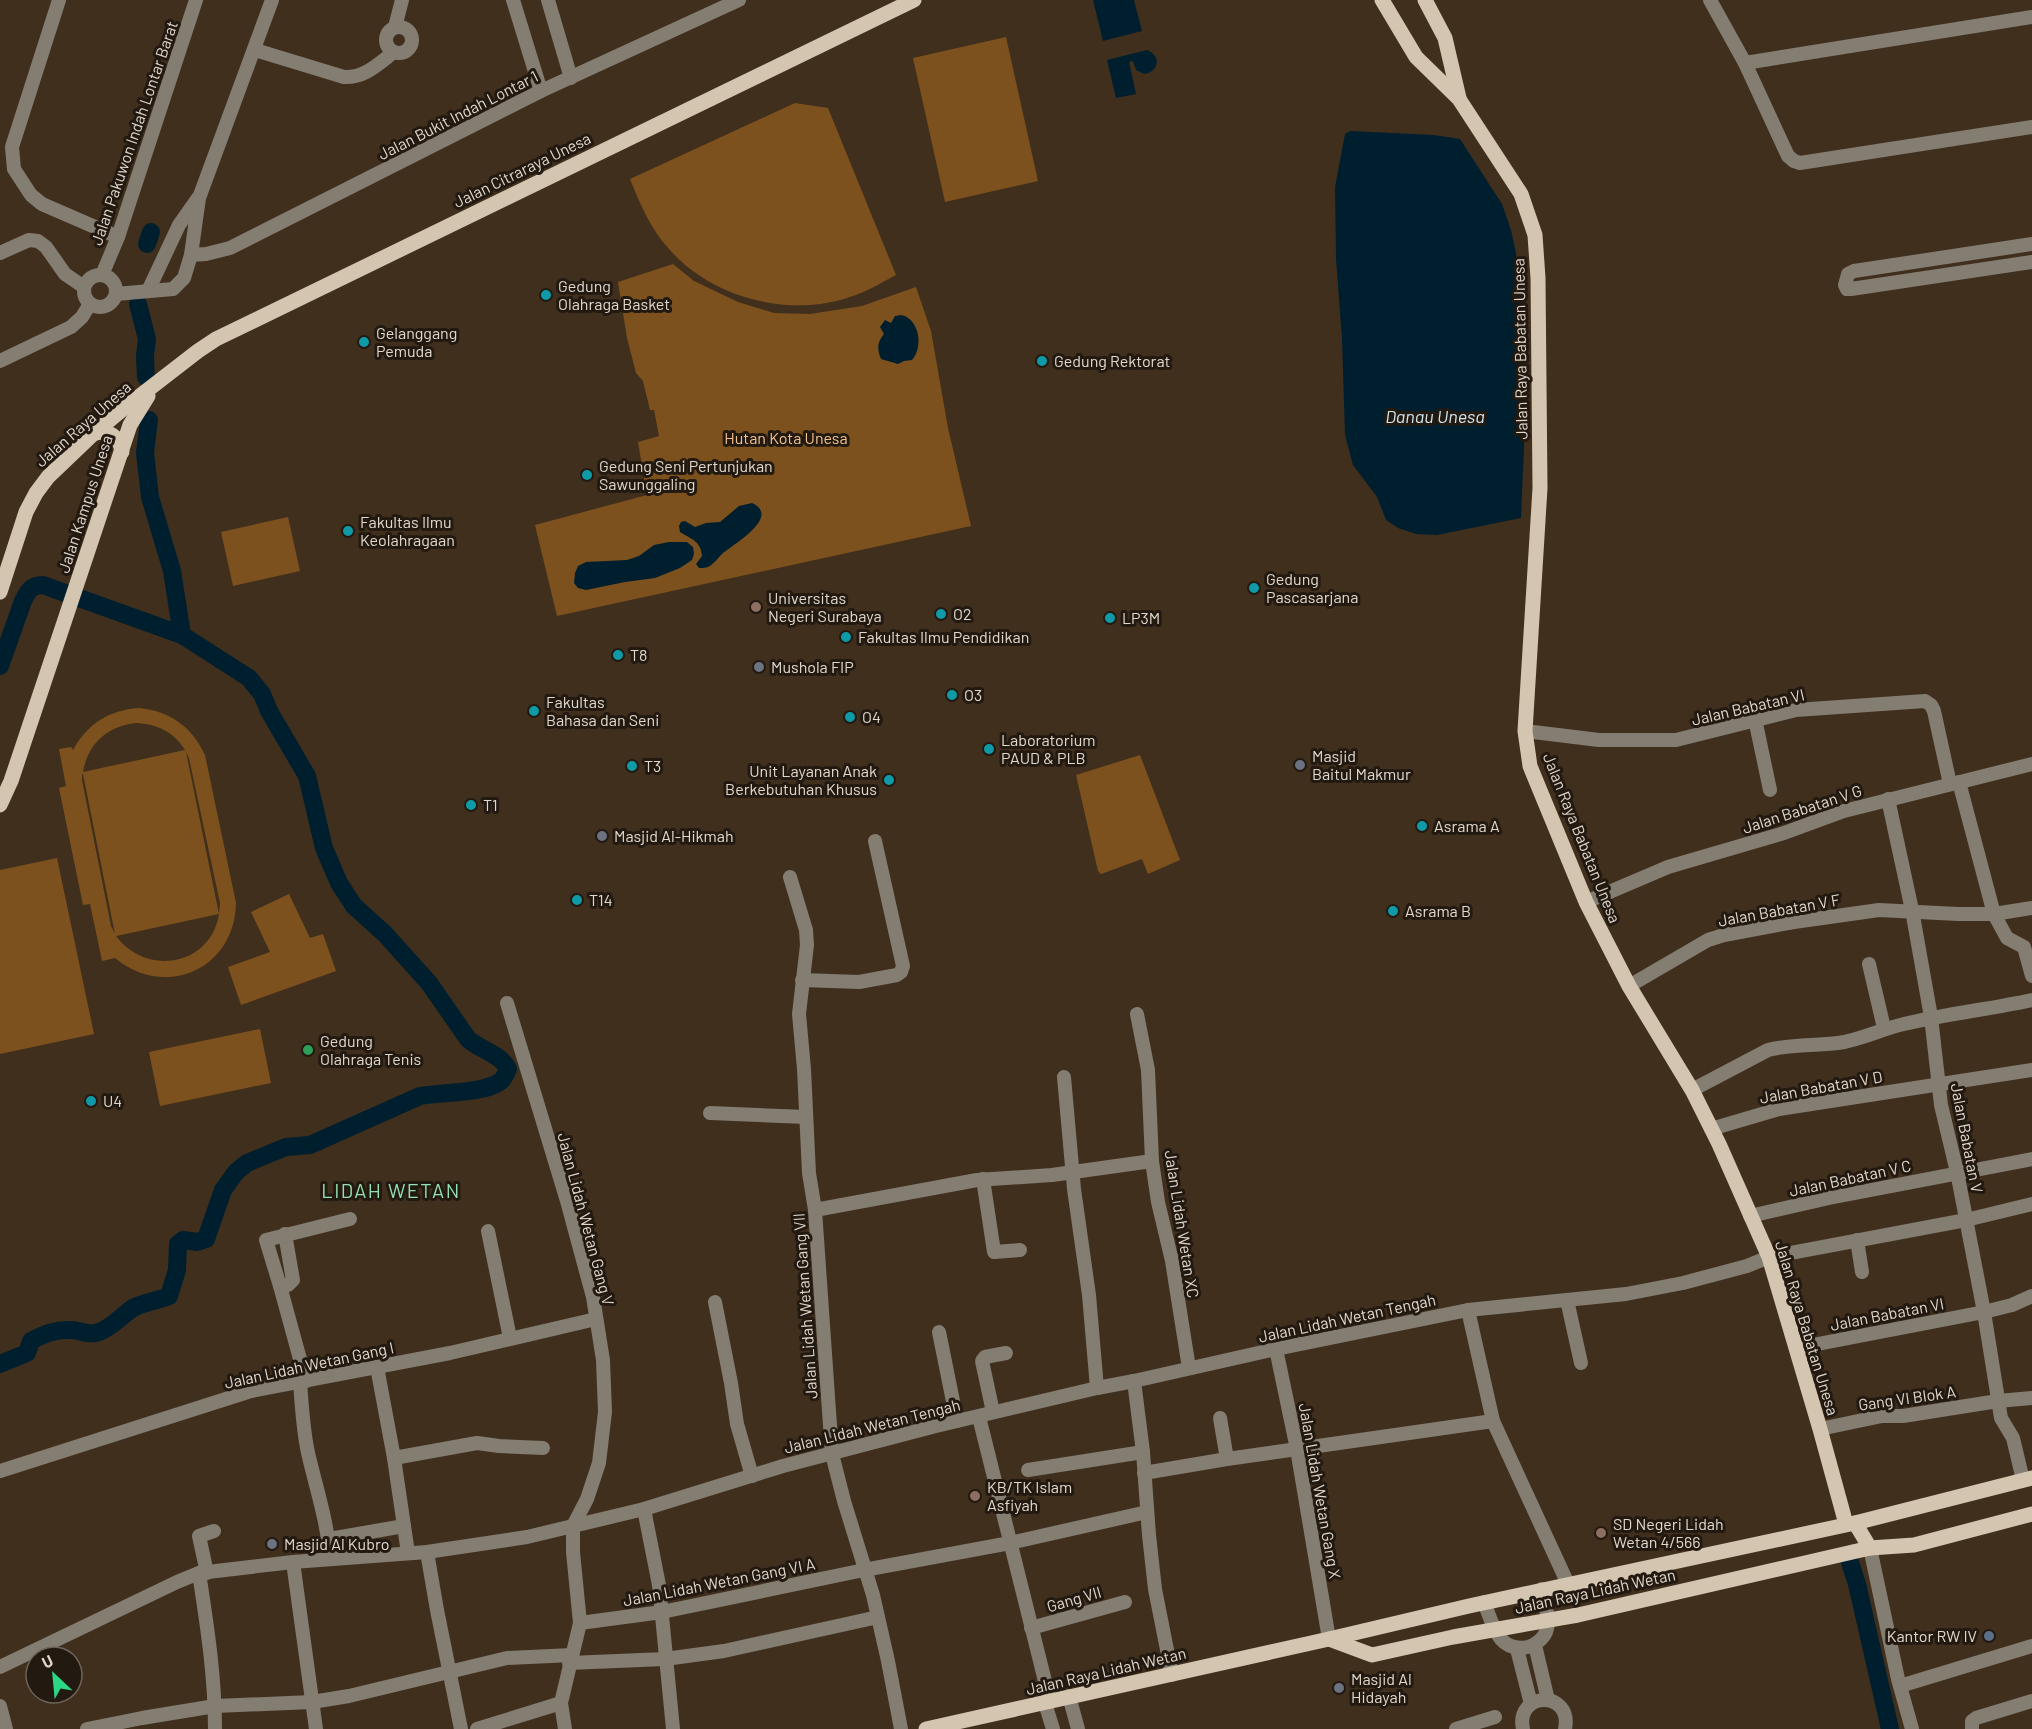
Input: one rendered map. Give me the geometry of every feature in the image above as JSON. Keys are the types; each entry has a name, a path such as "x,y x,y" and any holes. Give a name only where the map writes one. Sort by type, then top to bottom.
{"main road":[{"name":"Jalan Citraraya Unesa","path":"155,386 216,339 914,0"},
{"path":"1382,0 1416,57 1459,99"},
{"path":"1425,0 1445,38 1459,99"},
{"path":"1416,57 1430,60 1438,56 1445,38"},
{"name":"Jalan Raya Babatan Unesa","path":"1459,99 1521,194 1535,235 1538,278 1540,488 1525,732 1530,766 1586,902 1629,986 1692,1090 1769,1257 1820,1429 1851,1523 1870,1548"},
{"name":"Jalan Raya Unesa","path":"0,592 26,512 48,477 93,434 155,386"},
{"name":"Jalan Kampus Unesa","path":"0,805 11,781 130,425 155,386"},
{"path":"93,434 99,432 112,435 118,439 122,452"},
{"name":"Jalan Raya Lidah Wetan","path":"926,1729 1173,1675 1542,1589 1851,1523 2028,1479"},
{"name":"Jalan Raya Lidah Wetan","path":"1329,1639 1372,1655 1453,1637 1547,1621 1870,1548 1914,1545 2032,1514"}],"street":[{"path":"59,0 12,147 14,169 31,195 42,204 118,237"},
{"name":"Jalan Pakuwon Indah Lontar Barat","path":"102,275 118,237 196,0"},
{"path":"116,294 173,289 184,278 191,255 198,198 272,0"},
{"path":"395,27 404,28 412,38 412,43 407,50 399,53 388,47 386,39 395,27 402,0"},
{"path":"513,0 541,91"},
{"path":"548,0 571,78"},
{"name":"Jalan Bukit Indah Lontar 1","path":"191,255 230,248 541,91 739,0"},
{"path":"1710,0 1744,63 1788,156 1794,161 1800,163 2032,127"},
{"path":"1744,63 2032,17"},
{"path":"255,50 344,77 352,77 369,71 394,52"},
{"path":"148,291 178,225 198,198"},
{"path":"0,253 29,240 38,241 46,247 65,274 84,287"},
{"path":"2032,244 1854,271 1848,274 1845,285 1851,290 2032,262"},
{"path":"102,275 113,282 116,294 112,302 104,307 90,304 85,296 84,287 91,278 102,275"},
{"path":"0,361 71,327 82,317 90,304"},
{"name":"Jalan Babatan VI","path":"1525,732 1599,740 1676,740 1796,710 1925,701 1934,711 1994,914 2007,938 2024,947 2032,976"},
{"path":"1755,719 1770,790"},
{"name":"Jalan Babatan V G","path":"1586,902 1668,867 1888,799 2032,764"},
{"name":"Jalan Babatan V","path":"1888,799 1912,910 1931,1017 1941,1105 1957,1172 1984,1312 2001,1418 2013,1438 2028,1479"},
{"path":"802,981 859,982 897,975 901,972 903,966 874,841"},
{"name":"Jalan Lidah Wetan Gang VII","path":"790,877 806,930 807,945 799,1014 809,1173 815,1210 832,1454 878,1617 901,1729"},
{"name":"Jalan Babatan V F","path":"1629,986 1708,940 1724,935 1879,910 1994,914 2032,908"},
{"path":"1869,964 1884,1028"},
{"path":"1692,1090 1768,1050 1782,1046 1838,1043 1863,1038 1884,1028 1931,1017 2032,1000"},
{"name":"Jalan Lidah Wetan Gang V","path":"507,1003 567,1201 593,1297 603,1360 605,1412 598,1463 587,1499 573,1526 573,1552 580,1623 561,1703 565,1729"},
{"name":"Jalan Lidah Wetan XC","path":"1137,1014 1148,1070 1152,1161 1162,1221 1172,1261 1189,1368"},
{"name":"Jalan Babatan V D","path":"1711,1129 1779,1109 2032,1070"},
{"path":"1064,1077 1073,1172 1089,1295 1097,1388"},
{"path":"710,1113 806,1118"},
{"name":"Jalan Babatan V C","path":"1750,1216 1957,1172 2032,1159"},
{"path":"815,1210 983,1179 1017,1178 1152,1161"},
{"path":"983,1179 994,1252 1020,1250"},
{"name":"Jalan Lidah Wetan Tengah","path":"0,1668 177,1581 203,1573 293,1562 427,1552 527,1537 644,1509 752,1476 957,1421 1097,1388 1467,1310 1626,1294 1683,1283 1747,1266 1769,1257 1966,1220 2032,1204"},
{"path":"330,1559 329,1539 305,1436 303,1382 280,1286 266,1241 268,1238 350,1219"},
{"path":"488,1231 510,1338"},
{"path":"280,1286 288,1285 293,1280 285,1234"},
{"path":"1857,1240 1862,1272"},
{"name":"Jalan Babatan VI","path":"1797,1348 1984,1312 2012,1305 2032,1296"},
{"path":"1567,1300 1581,1363"},
{"path":"715,1302 737,1424 752,1476"},
{"path":"1467,1310 1493,1422 1568,1584"},
{"name":"Jalan Lidah Wetan Gang I","path":"0,1472 251,1391 450,1353 596,1319"},
{"path":"939,1332 957,1421"},
{"name":"Jalan Lidah Wetan Gang X","path":"1276,1349 1297,1449 1329,1639"},
{"path":"993,1412 982,1361 985,1357 1006,1353"},
{"path":"377,1367 394,1458 408,1553"},
{"path":"1134,1381 1143,1452 1155,1589 1173,1675"},
{"name":"Gang VI Blok A","path":"1820,1429 1882,1416 1903,1416 2032,1398"},
{"path":"979,1417 1031,1628 1053,1729"},
{"path":"1220,1418 1227,1459"},
{"path":"1144,1473 1227,1459 1493,1422"},
{"path":"394,1458 477,1443 543,1448"},
{"path":"1028,1470 1143,1452"},
{"path":"644,1509 659,1585 673,1729"},
{"name":"Jalan Lidah Wetan Gang VI A","path":"580,1623 662,1612 864,1570 1010,1543 1147,1512"},
{"path":"329,1539 404,1526"},
{"path":"214,1531 200,1536 215,1729"},
{"path":"1870,1548 1900,1686 1912,1729"},
{"path":"427,1552 461,1729"},
{"path":"293,1562 316,1729"},
{"path":"1484,1602 1495,1631 1504,1643 1517,1649 1535,1645 1546,1631 1547,1621 1542,1589"},
{"name":"Gang VII","path":"1031,1628 1125,1602"},
{"path":"87,1729 215,1706 312,1702 349,1696 507,1659 665,1659 724,1651 878,1617"},
{"path":"1535,1645 1548,1700"},
{"path":"1900,1686 2032,1646"},
{"path":"1517,1649 1531,1704"},
{"path":"1069,1696 1078,1729"},
{"path":"1523,1729 1522,1718 1525,1710 1539,1700 1548,1700 1558,1704 1564,1711 1567,1721 1565,1729"},
{"path":"1972,1729 1972,1721 1976,1718 2032,1701"},
{"path":"477,1729 561,1703"},
{"path":"0,1706 6,1729"},
{"path":"1460,1728 1495,1717"}],"green space":[{"path":"1006,37 1038,181 945,202 913,58"},
{"path":"795,103 828,108 896,275 862,293 827,303 778,304 730,292 707,281 687,267 663,242 647,216 630,179"},
{"name":"Hutan Kota Unesa","path":"673,264 694,281 738,302 774,313 810,314 862,306 916,287 931,331 948,428 971,526 557,616 535,525 647,495 638,442 659,436 654,410 650,410 643,381 636,373 627,338 618,282"},
{"path":"288,517 300,571 233,586 221,532"},
{"path":"128,709 150,710 170,717 187,729 200,745 205,755 236,903 233,926 224,945 210,960 194,971 175,976 155,976 135,970 115,958 102,961 90,904 83,905 59,788 66,786 59,749 71,747 73,750 85,733 100,720","holes":["136,723 158,727 176,738 185,750 83,772 89,753 101,738 108,732","186,752 220,903 219,914","83,774 115,934 111,926 82,780","219,914 214,932 204,945 191,955 176,960 160,961 144,957 129,949 116,936"]},
{"path":"1140,755 1180,860 1148,874 1142,859 1101,874 1098,871 1076,775"},
{"path":"57,858 94,1034 0,1054 0,870"},
{"path":"289,894 310,938 323,934 336,971 241,1005 228,967 270,952 251,912"},
{"path":"260,1029 271,1083 160,1106 149,1052"}],"water":[{"path":"1093,0 1134,0 1142,31 1103,41"},
{"path":"1147,50 1155,56 1157,64 1153,70 1144,74 1136,70 1133,61 1129,62 1136,94 1116,98 1107,60"},
{"name":"Danau Unesa","path":"1350,131 1434,135 1460,139 1502,204 1516,253 1525,424 1521,518 1437,535 1416,534 1398,528 1386,520 1377,497 1353,465 1345,435 1342,339 1336,259 1335,187 1345,134"},
{"path":"901,315 912,321 919,341 912,360 898,364 881,359 878,346 884,334 880,327 885,320 891,323 895,316"},
{"path":"752,503 760,509 761,516 758,523 744,538 712,564 699,568 696,564 702,556 700,547 680,532 681,522 685,521 695,527 720,522 739,506"},
{"path":"687,542 693,547 692,560 680,568 655,578 586,590 578,588 574,583 578,566 586,562 627,560 639,556 654,545"}],"waterway":[{"path":"147,244 151,232"},
{"path":"138,304 147,339 146,377"},
{"path":"0,1364 27,1353 31,1341 45,1334 66,1330 99,1332 133,1308 169,1296 177,1270 178,1244 183,1240 197,1242 206,1239 223,1190 236,1172 247,1163 286,1147 310,1145 420,1096 473,1090 494,1085 502,1080 508,1069 495,1056 468,1039 429,983 385,934 354,906 339,883 324,848 307,776 269,711 262,694 249,678 182,635 172,571 150,497 145,453 149,420"},
{"path":"0,666 23,601 30,589 39,585 182,635"},
{"path":"1849,1559 1857,1584 1890,1729"}],"place":[{"name":"Gedung Olahraga Basket","path":"546,295"},
{"name":"Gelanggang Pemuda","path":"364,342"},
{"name":"Gedung Rektorat","path":"1042,361"},
{"name":"Gedung Seni Pertunjukan Sawunggaling","path":"587,475"},
{"name":"Fakultas Ilmu Keolahragaan","path":"348,531"},
{"name":"Gedung Pascasarjana","path":"1254,588"},
{"name":"Universitas Negeri Surabaya","path":"756,607"},
{"name":"O2","path":"941,614"},
{"name":"LP3M","path":"1110,618"},
{"name":"Fakultas Ilmu Pendidikan","path":"846,637"},
{"name":"T8","path":"618,655"},
{"name":"Mushola FIP","path":"759,667"},
{"name":"O3","path":"952,695"},
{"name":"Fakultas Bahasa dan Seni","path":"534,711"},
{"name":"O4","path":"850,717"},
{"name":"Laboratorium PAUD & PLB","path":"989,749"},
{"name":"Masjid Baitul Makmur","path":"1300,765"},
{"name":"T3","path":"632,766"},
{"name":"Unit Layanan Anak Berkebutuhan Khusus","path":"889,780"},
{"name":"T1","path":"471,805"},
{"name":"Asrama A","path":"1422,826"},
{"name":"Masjid Al-Hikmah","path":"602,836"},
{"name":"T14","path":"577,900"},
{"name":"Asrama B","path":"1393,911"},
{"name":"Gedung Olahraga Tenis","path":"308,1050"},
{"name":"U4","path":"91,1101"},
{"name":"KB/TK Islam Asfiyah","path":"975,1496"},
{"name":"SD Negeri Lidah Wetan 4/566","path":"1601,1533"},
{"name":"Masjid Al Kubro","path":"272,1544"},
{"name":"Kantor RW IV","path":"1989,1636"},
{"name":"Masjid Al Hidayah","path":"1339,1688"}],"district":[{"name":"LIDAH WETAN","path":"391,1191"}]}
